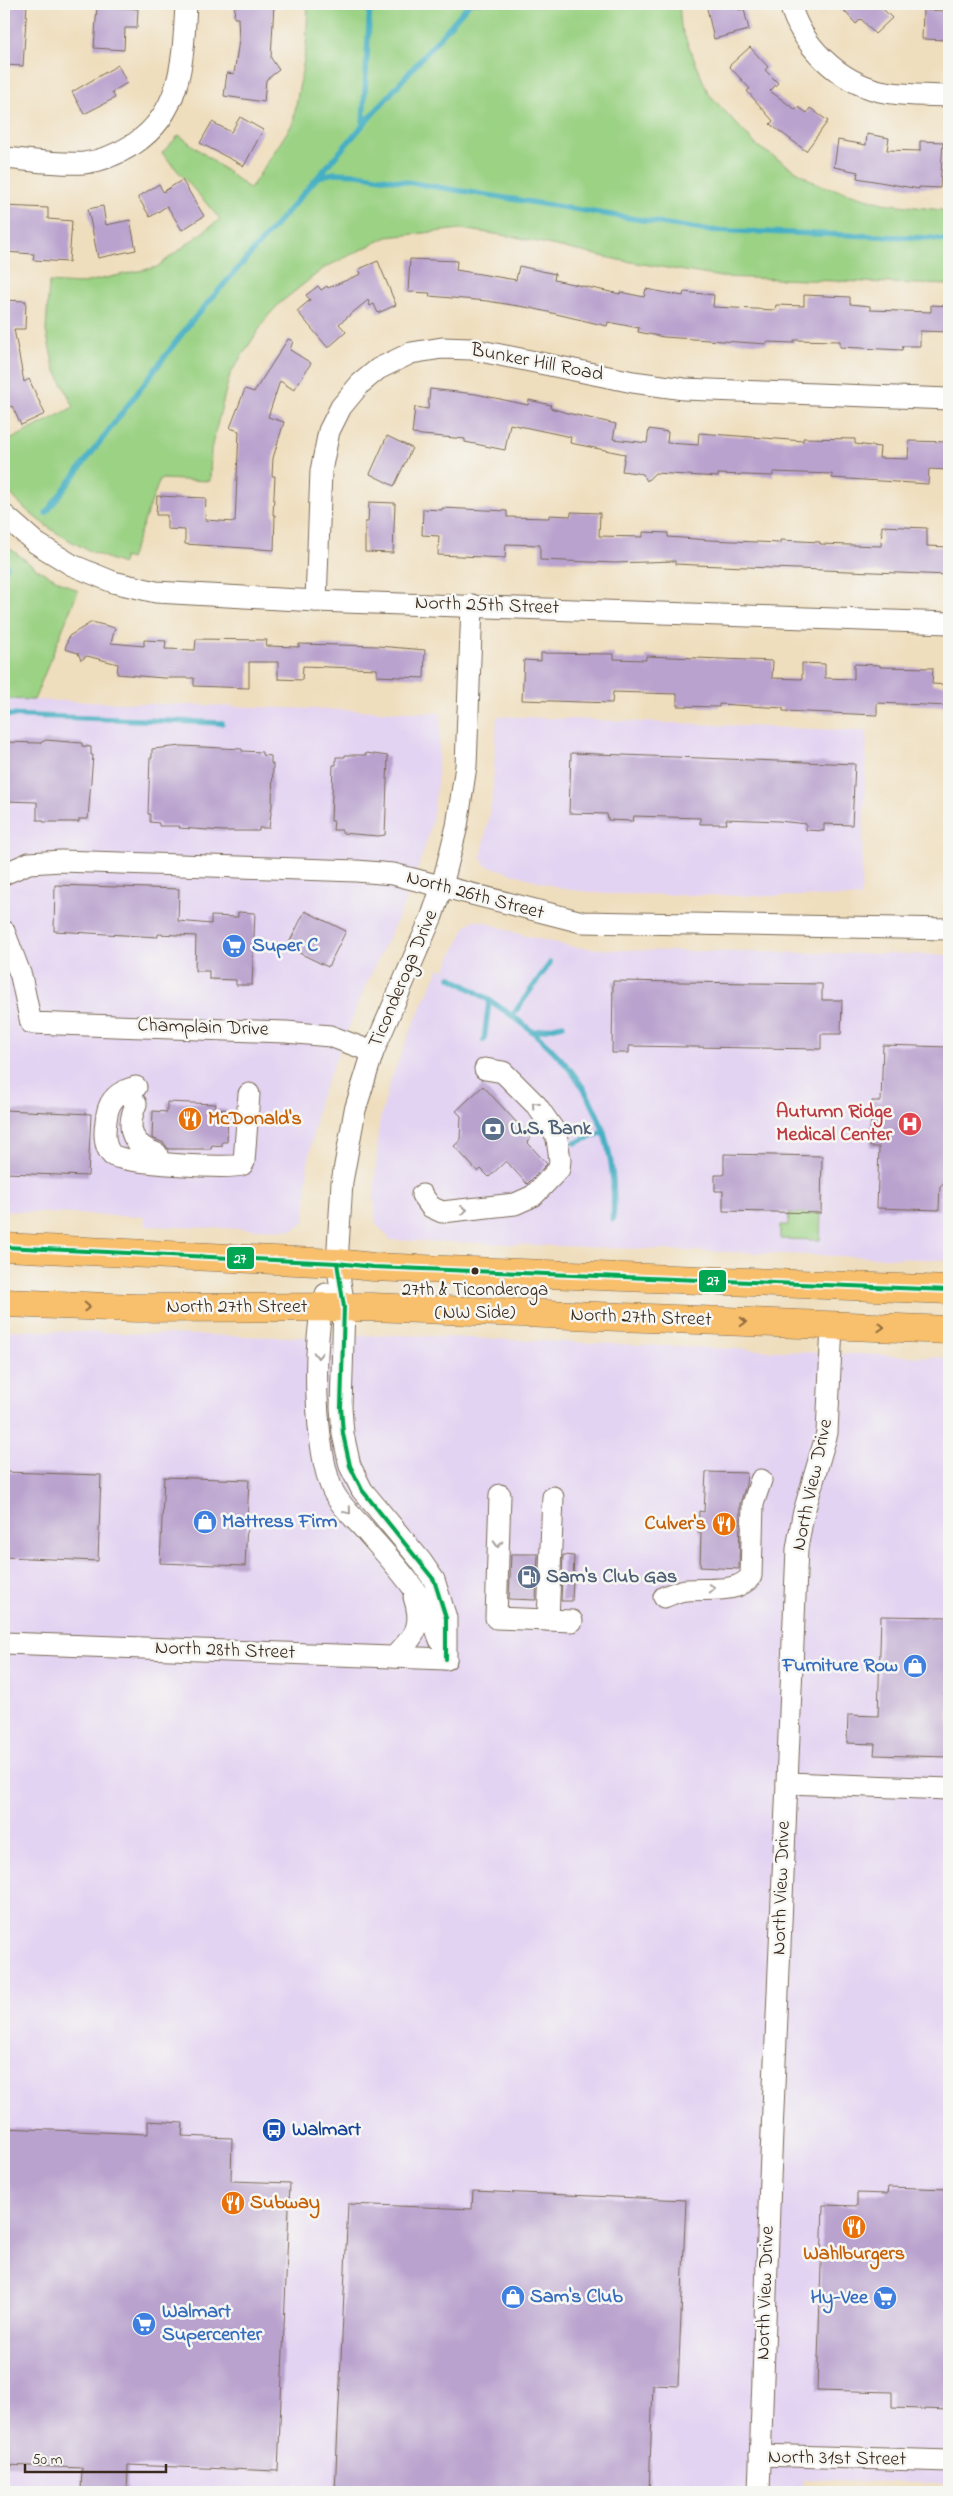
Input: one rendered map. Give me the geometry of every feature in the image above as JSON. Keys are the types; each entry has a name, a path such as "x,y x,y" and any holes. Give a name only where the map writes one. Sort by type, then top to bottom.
{"main road":[{"name":"North 27th Street","path":"4,1247 337,1263 372,1267 949,1290"},
{"name":"North 27th Street","path":"4,1303 137,1308 333,1307 949,1330"}],"street":[{"path":"4,158 73,163 91,162 118,153 146,134 160,121 175,94 182,56 186,4"},
{"path":"790,4 796,20 812,46 830,65 851,79 869,88 888,92 949,96"},
{"name":"Bunker Hill Road","path":"316,601 321,471 329,431 341,407 360,384 378,369 411,353 442,348 471,349 634,382 684,389 949,399"},
{"name":"North 25th Street","path":"4,514 36,543 93,575 144,590 188,595 316,601 949,623"},
{"name":"Ticonderoga Drive","path":"446,1659 436,1629 423,1600 341,1502 329,1478 318,1411 333,1307 346,1151 355,1110 373,1052 426,930 442,886 457,826 464,777 472,605"},
{"name":"North 26th Street","path":"4,874 29,864 61,861 356,871 409,877 545,914 582,922 949,929"},
{"name":"Champlain Drive","path":"4,931 21,976 31,1023 286,1032 330,1036 373,1052"},
{"path":"422,1196 431,1206 442,1212 515,1204 533,1196 559,1169 560,1160 557,1140 553,1129 537,1106 503,1072 485,1069"},
{"path":"244,1156 157,1154 126,1151 116,1139 116,1109 122,1101 134,1093 119,1093 111,1103 105,1140 113,1155 120,1159 140,1162 240,1166 244,1162 249,1094"},
{"name":"Ticonderoga Drive","path":"333,1307 343,1434 350,1466 362,1490 421,1561 434,1580 446,1618 446,1659"},
{"name":"North View Drive","path":"760,2454 797,1549 803,1515 827,1432 832,1325"},
{"path":"664,1597 684,1590 734,1588 745,1584 751,1576 753,1504 761,1480"},
{"path":"500,1495 496,1618 572,1621"},
{"path":"548,1620 553,1497"},
{"path":"394,1657 415,1634 419,1622 414,1597 406,1578"},
{"name":"North 28th Street","path":"4,1642 446,1659"},
{"path":"787,1783 949,1789"},
{"name":"North 31st Street","path":"759,2492 760,2454 949,2461"}],"shaded area":[{"path":"4,699 441,713 437,785 432,821 424,851 402,909 366,985 319,1101 308,1164 305,1220 293,1230 145,1226 145,1217 4,1211"},
{"path":"497,716 867,731 861,897 607,894 563,889 485,865 481,858 492,800"},
{"path":"472,921 482,921 522,935 573,947 614,950 949,955 949,1260 391,1240 376,1224 374,1196 379,1123 391,1079 439,968 445,970 466,926"},
{"path":"4,1330 280,1337 400,1335 949,1358 949,2484 803,2479 802,2492 4,2492"}],"green space":[{"path":"308,4 679,4 681,27 708,93 757,146 817,184 883,203 949,211 949,285 721,277 619,260 515,237 461,229 387,237 324,268 280,303 268,316 230,374 211,449 210,481 160,479 130,559 124,557 123,564 106,558 73,542 43,523 16,500 4,486 4,443 74,407 54,367 46,331 49,282 78,284 157,267 220,219 162,153 179,135 250,189 293,123 306,48"},
{"path":"4,544 37,569 78,591 34,700 4,699"},
{"path":"789,1213 821,1213 820,1240 780,1239 780,1225 788,1225"}],"building":[{"path":"4,4 27,4 23,66 4,65"},
{"path":"235,4 274,4 271,58 279,70 266,80 264,102 224,96 227,73 234,74 239,40 238,18 234,18"},
{"path":"706,4 737,4 739,10 744,9 749,30 714,39"},
{"path":"838,4 878,4 892,18 875,34 861,19 856,24"},
{"path":"97,6 138,9 137,28 125,28 124,50 94,48"},
{"path":"923,10 949,11 949,40 922,39"},
{"path":"750,47 768,67 765,70 778,83 770,91 796,110 798,107 807,113 810,108 828,121 806,151 770,124 773,121 747,91 750,89 729,66"},
{"path":"118,65 127,83 112,92 115,98 84,114 72,92"},
{"path":"240,117 263,130 244,166 200,143 212,122 231,132"},
{"path":"867,134 889,138 887,150 920,151 920,141 943,142 940,188 919,187 919,189 857,178 858,172 834,167 838,140 866,145"},
{"path":"182,180 204,216 182,230 167,206 150,217 138,197 159,184 163,192"},
{"path":"4,206 48,208 48,219 72,221 69,262 33,260 34,254 4,252"},
{"path":"103,206 106,225 130,220 136,250 98,258 88,209"},
{"path":"410,259 457,261 456,270 516,280 519,266 555,274 554,280 620,294 620,292 644,297 646,289 683,296 684,292 714,295 713,307 775,310 776,305 804,306 804,295 850,297 850,304 870,306 870,310 931,312 931,305 949,306 949,332 920,331 920,346 903,346 902,350 840,347 840,341 794,340 794,343 767,342 767,344 664,337 638,332 639,328 608,322 607,326 531,308 487,301 429,296 430,293 408,292"},
{"path":"378,261 396,305 378,313 374,304 370,306 368,300 339,324 346,332 328,348 297,311 310,300 306,295 318,286 321,290 361,274 359,269"},
{"path":"4,300 26,301 25,329 14,329 24,382 29,379 45,414 21,425 12,406 4,410"},
{"path":"288,339 293,341 290,350 311,363 294,390 280,381 268,417 284,422 273,458 272,476 275,476 274,550 185,544 185,530 167,529 167,515 156,515 157,496 206,498 205,520 235,522 239,431 230,428 245,389 254,392"},
{"path":"430,389 476,394 528,405 529,400 551,405 550,408 567,413 616,424 613,439 647,443 649,429 668,432 667,443 698,445 699,433 803,441 803,438 855,439 855,444 880,447 879,458 908,459 909,441 949,442 949,470 929,469 928,484 832,478 832,474 773,472 773,476 718,474 718,477 655,473 647,481 643,474 622,471 625,454 570,443 571,437 510,424 505,450 465,442 465,439 412,434 415,407 428,409"},
{"path":"387,436 412,448 394,486 370,474"},
{"path":"369,502 395,503 393,553 365,552 365,522 368,522"},
{"path":"442,508 507,511 507,517 549,518 549,515 571,516 571,512 600,513 599,536 643,537 643,532 668,533 668,537 709,540 780,543 780,540 820,542 820,544 881,546 882,526 927,528 927,546 949,547 949,575 675,564 675,561 615,563 540,560 540,545 506,544 505,558 438,555 439,536 422,535 423,509 442,510"},
{"path":"92,622 115,628 111,643 144,646 144,640 166,641 165,649 195,650 196,639 267,640 266,646 299,647 299,644 378,646 425,650 424,678 377,676 377,669 303,666 302,680 278,679 278,662 249,662 249,688 194,686 194,678 163,678 117,674 118,664 87,656 81,660 78,653 65,649 69,636"},
{"path":"541,653 614,654 614,659 646,660 646,656 773,661 772,678 802,679 802,663 825,664 825,678 854,679 854,664 880,665 880,667 933,668 932,684 949,685 949,706 877,703 877,715 783,711 783,708 719,704 719,707 677,706 677,694 613,692 612,703 522,700 524,660 541,661"},
{"path":"46,740 82,743 82,746 91,747 91,755 93,755 88,819 79,819 79,822 43,822 43,820 37,820 37,802 4,801 4,742 40,743"},
{"path":"182,746 242,749 242,751 262,752 262,755 271,756 271,764 273,764 272,806 269,828 259,828 259,831 223,831 179,828 180,826 159,826 159,823 150,822 150,814 148,814 152,749"},
{"path":"366,753 388,756 385,835 342,833 342,830 333,830 334,821 331,821 333,765 336,765 336,757 366,755"},
{"path":"571,753 855,764 852,825 824,824 824,831 806,830 806,824 779,821 726,819 727,824 700,824 700,818 634,816 633,821 608,820 607,814 569,813"},
{"path":"55,885 179,889 178,921 211,924 211,916 238,917 238,912 255,913 252,985 236,985 236,980 209,979 209,971 195,971 196,936 158,934 158,937 54,931"},
{"path":"305,911 346,931 328,967 287,947"},
{"path":"613,981 822,984 822,1000 842,1000 841,1034 821,1034 821,1049 629,1046 629,1053 612,1053"},
{"name":"Autumn Ridge Medical Center","path":"883,1045 949,1047 949,1179 940,1186 939,1210 877,1208 879,1147 870,1147 872,1101 881,1101"},
{"name":"U.S. Bank","path":"483,1086 531,1138 527,1142 547,1164 527,1184 506,1161 489,1177 481,1169 478,1172 454,1146 460,1141 461,1116 456,1111"},
{"name":"McDonald's","path":"167,1102 216,1104 215,1109 228,1110 227,1142 222,1142 222,1146 212,1145 211,1149 168,1149 164,1143 152,1138 153,1111 167,1112"},
{"path":"4,1110 91,1114 88,1176 4,1173"},
{"path":"724,1154 822,1156 821,1213 723,1211 723,1191 715,1191 715,1175 724,1175"},
{"path":"4,1472 101,1475 98,1561 4,1557"},
{"name":"Culver's","path":"706,1472 747,1473 746,1485 740,1504 739,1569 700,1567 701,1533 698,1533 699,1511 704,1512"},
{"name":"Mattress Firm","path":"164,1477 249,1480 245,1566 160,1563"},
{"path":"511,1554 538,1554 536,1600 509,1599"},
{"path":"563,1555 574,1556 572,1601 561,1601"},
{"name":"Furniture Row","path":"881,1616 949,1617 949,1757 874,1755 875,1744 847,1743 848,1715 878,1716"},
{"name":"Walmart Supercenter","path":"148,2121 183,2123 182,2136 232,2138 231,2181 290,2183 278,2471 128,2465 127,2492 81,2492 82,2468 4,2465 4,2128 148,2134"},
{"name":"Hy-Vee","path":"888,2187 949,2189 949,2410 892,2408 892,2392 817,2390 823,2205 857,2206 857,2193 887,2194"},
{"name":"Sam's Club","path":"473,2191 686,2200 678,2386 653,2385 649,2492 335,2492 348,2204 472,2209"}],"waterway":[{"path":"363,124 370,4"},
{"path":"46,513 191,322 469,4"},
{"path":"318,177 334,173 357,174 704,230 931,238 949,241"},
{"path":"4,571 7,566"},
{"path":"4,715 222,723"},
{"path":"512,1016 550,963"},
{"path":"450,977 486,998 519,1021 548,1045 572,1072 592,1103 605,1137 613,1176 613,1219"},
{"path":"484,1040 489,1002"},
{"path":"533,1032 563,1025"},
{"path":"575,1143 604,1132"}],"transit line":[{"name":"27","path":"4,1247 337,1263 373,1267 949,1290"},
{"name":"27","path":"337,1263 344,1307 341,1407 343,1434 350,1466 362,1490 434,1580 446,1618 446,1659"}],"place":[{"name":"Super C","path":"234,946"},
{"name":"McDonald's","path":"190,1119"},
{"name":"Autumn Ridge Medical Center","path":"910,1124"},
{"name":"U.S. Bank","path":"493,1129"},
{"name":"27th & Ticonderoga (NW Side)","path":"475,1271"},
{"name":"Mattress Firm","path":"205,1522"},
{"name":"Culver's","path":"724,1524"},
{"name":"Sam's Club Gas","path":"529,1577"},
{"name":"Furniture Row","path":"915,1666"},
{"name":"Walmart","path":"274,2130"},
{"name":"Subway","path":"233,2203"},
{"name":"Wahlburgers","path":"854,2227"},
{"name":"Sam's Club","path":"513,2297"},
{"name":"Hy-Vee","path":"885,2298"},
{"name":"Walmart Supercenter","path":"144,2324"}]}
